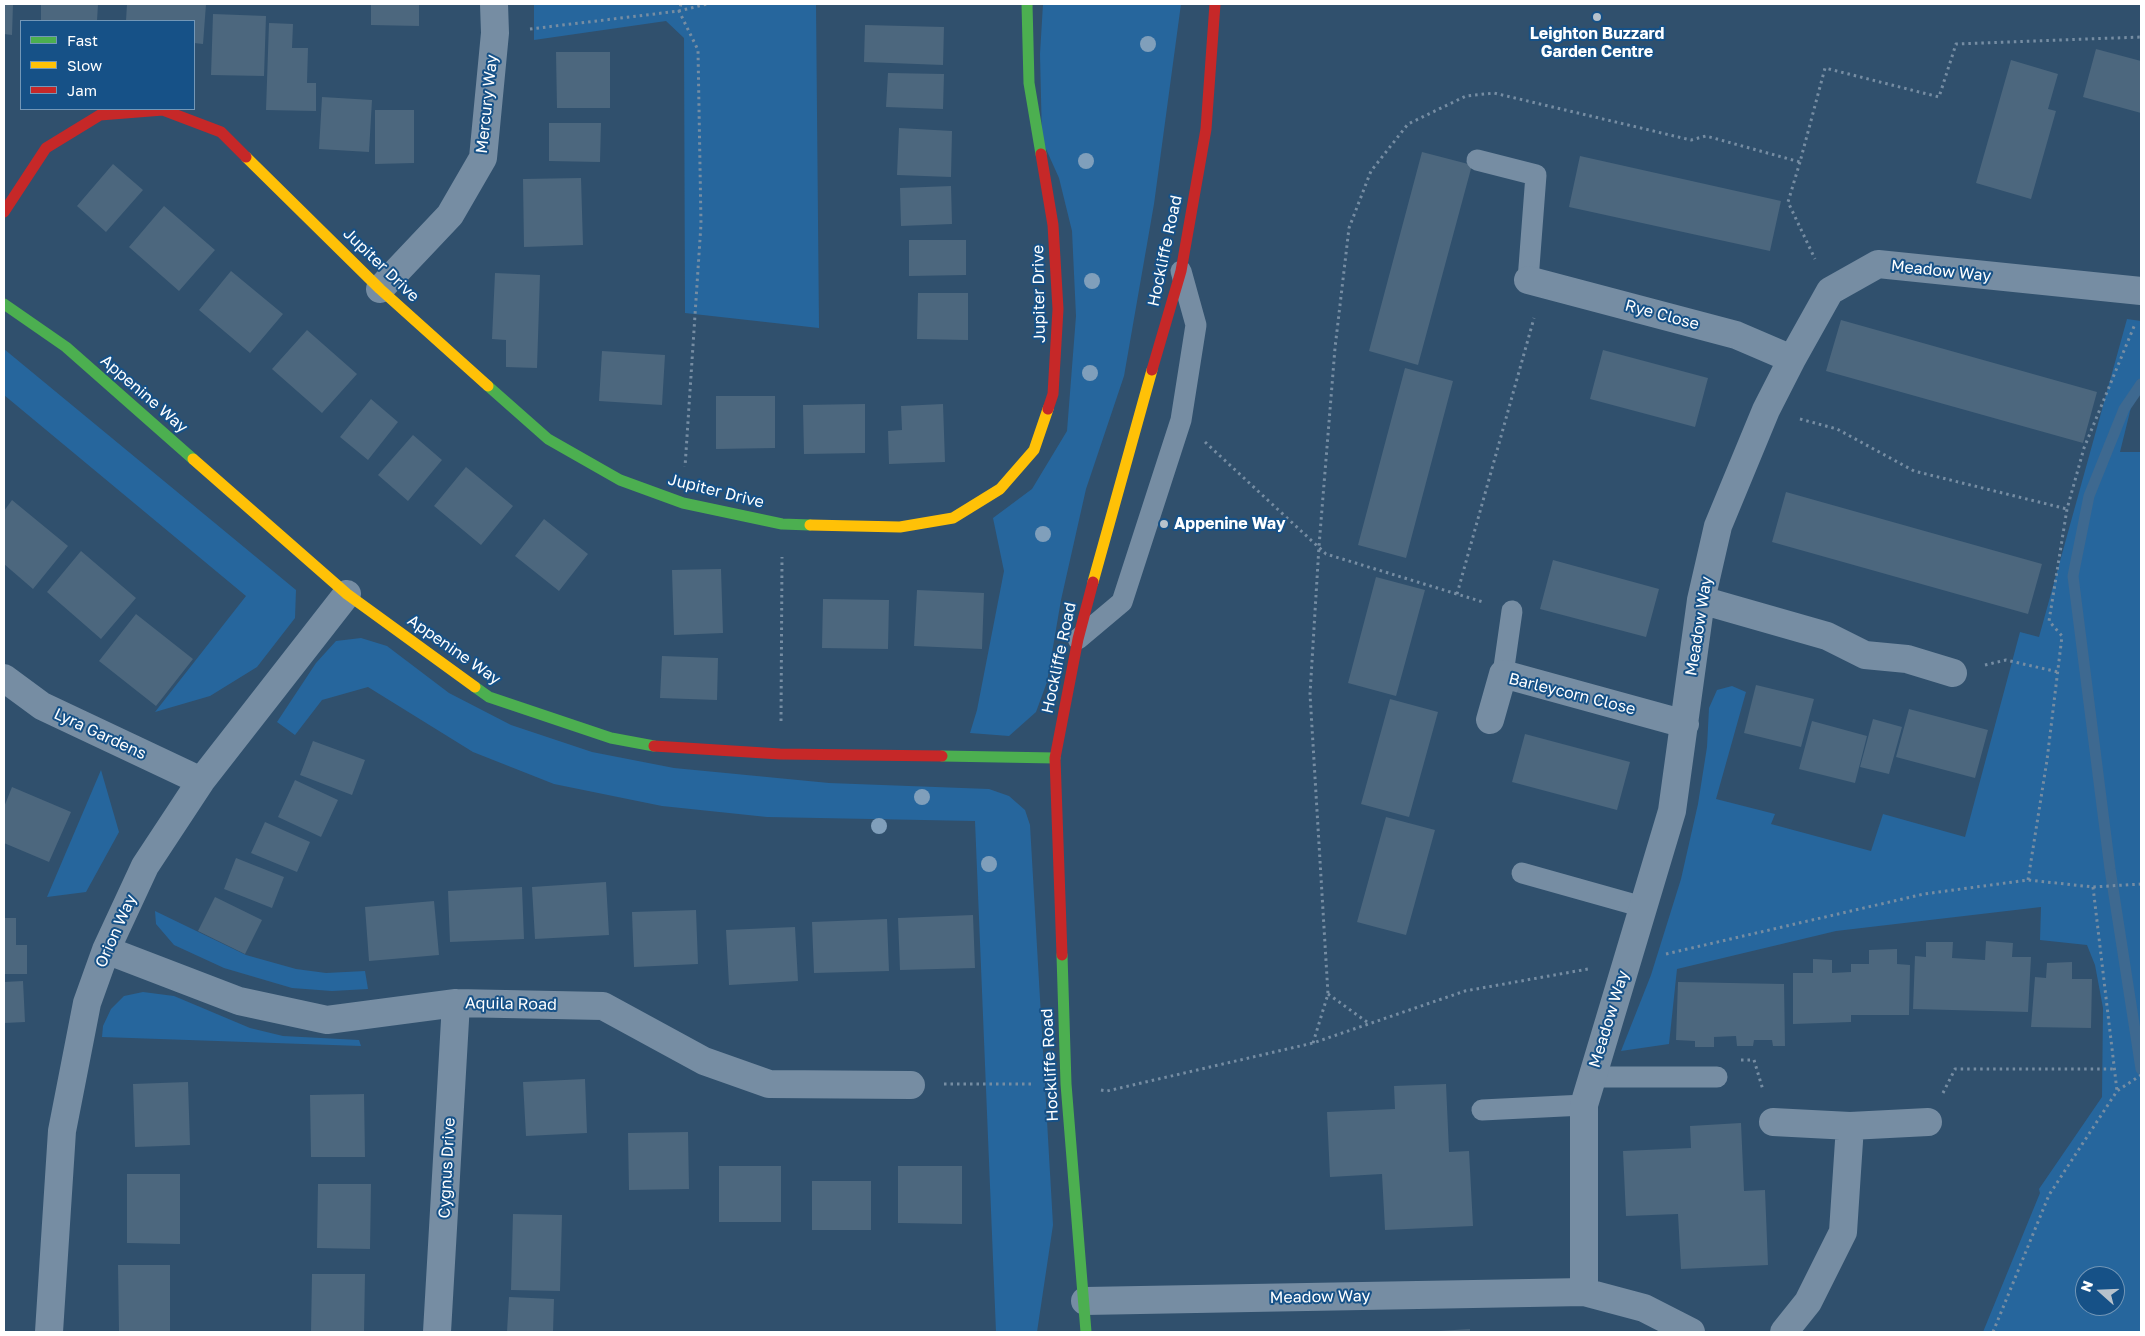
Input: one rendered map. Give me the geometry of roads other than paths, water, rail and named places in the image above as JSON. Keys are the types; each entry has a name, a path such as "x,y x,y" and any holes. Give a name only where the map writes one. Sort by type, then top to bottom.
{"street":[{"name":"Mercury Way","path":"380,288 450,215 483,158 495,33 494,4"},
{"name":"Jupiter Drive","path":"4,212 46,148 100,115 163,110 221,132 380,288 548,439 620,480 683,503 782,524 900,527 952,518 1000,489 1034,450 1053,394 1058,309 1053,225 1029,83 1027,4"},
{"name":"Hockliffe Road","path":"1086,1332 1066,1084 1055,758 1078,639 1130,442 1181,271 1206,129 1216,4"},
{"name":"Meadow Way","path":"1584,1292 1584,1105 1672,811 1701,600 1718,526 1766,410 1792,359 1830,291 1878,264 2141,291"},
{"name":"Rye Close","path":"1536,282 1736,335 1792,359"},
{"name":"Appenine Way","path":"4,304 66,347 347,594 489,698 611,738 661,747 780,754 1055,758"},
{"name":"Orion Way","path":"49,1332 62,1131 86,1003 106,950 145,866 201,781 347,594"},
{"path":"1701,600 1827,636 1865,655 1907,659 1953,673"},
{"name":"Barleycorn Close","path":"1490,720 1503,674 1685,724"},
{"name":"Lyra Gardens","path":"4,678 42,706 201,781"},
{"name":"Aquila Road","path":"106,950 240,1001 327,1020 456,1003 603,1006 704,1061 769,1084 911,1084"},
{"name":"Cygnus Drive","path":"437,1332 456,1003"},
{"path":"1773,1122 1850,1126 1928,1122"},
{"path":"1784,1332 1808,1302 1843,1232 1850,1126"},
{"name":"Meadow Way","path":"1085,1302 1584,1292 1644,1308 1691,1332"}],"lane":[{"path":"1477,160 1536,175 1536,282"},
{"path":"1078,639 1122,602 1181,420 1196,325 1181,271"},
{"path":"1503,674 1512,611"},
{"path":"1522,873 1643,907"},
{"path":"1592,1077 1717,1077"},
{"path":"1482,1110 1584,1105"}],"waterway":[{"path":"2141,384 2124,409 2089,496 2073,576 2110,869 2141,1069"}],"place":[{"name":"Leighton Buzzard Garden Centre","path":"1597,17"},
{"name":"Appenine Way","path":"1164,524"}]}
